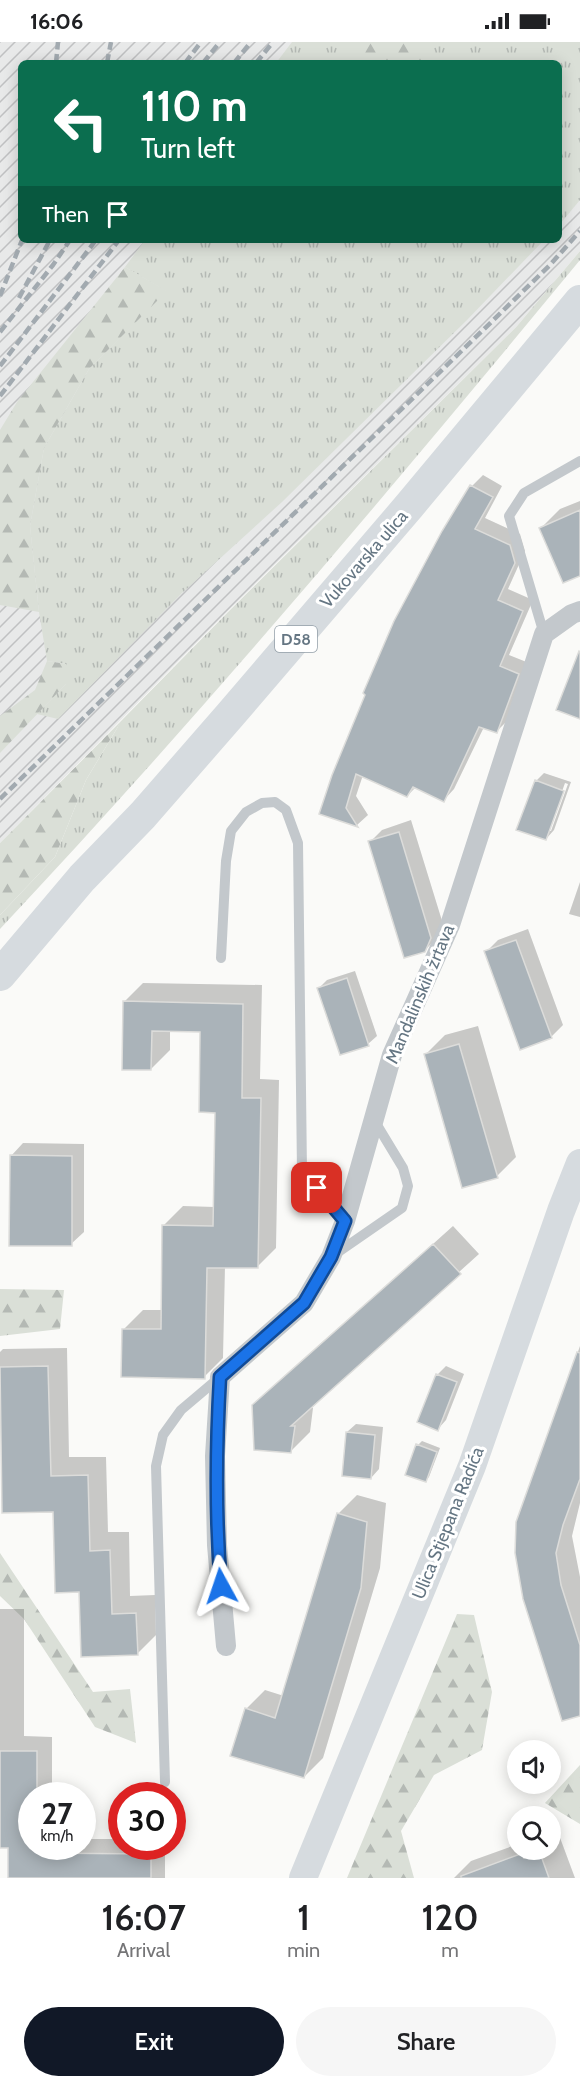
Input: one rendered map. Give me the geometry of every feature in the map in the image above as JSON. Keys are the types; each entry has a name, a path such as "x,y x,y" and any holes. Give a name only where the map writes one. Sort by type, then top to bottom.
{"main road":[{"name":"Vukovarska ulica","path":"1,972 82,878 143,815 231,714 410,505 580,301"},
{"name":"Ulica Stjepana Radića","path":"303,1878 472,1466 580,1163"}],"street":[{"path":"543,634 580,611"},
{"name":"Mandalinskih žrtava","path":"220,1377 304,1303 331,1257 345,1221 392,1055 450,925 543,634"},
{"path":"220,1377 215,1456 218,1545 226,1646"}],"lane":[{"path":"543,634 509,516 524,493 550,476 580,461"},
{"path":"221,958 226,861 231,831 246,812 262,803 275,802 286,810 298,843 303,1172 345,1221"},
{"path":"331,1257 402,1208 408,1186 403,1168 374,1120"},
{"path":"165,1782 156,1466 164,1435 181,1410 220,1377"}],"shaded area":[{"path":"0,42 580,42 580,251 517,326 228,611 0,843"}],"green space":[{"path":"292,42 580,42 580,200 562,222 562,60 278,60"},
{"path":"364,42 432,42 427,60 363,60 361,44"},
{"path":"143,243 541,243 467,320 282,502 182,593 58,719 37,714 66,684 66,664 47,661 39,612 30,526 44,448 89,369 166,291 125,267"},
{"path":"580,251 580,260 295,599 149,766 0,929 0,915 55,857 86,780 122,720 517,326"},
{"path":"125,267 167,291 89,369 44,448 30,526 39,612 0,605 0,430 17,402"},
{"path":"47,661 66,664 66,684 0,753 0,716 35,690"},
{"path":"122,720 86,780 55,857 0,915 0,843"},
{"path":"0,1289 64,1290 60,1329 0,1336"},
{"path":"0,1553 93,1692 130,1689 136,1743 95,1727 24,1619 0,1596"},
{"path":"457,1614 474,1615 492,1692 482,1750 434,1775 401,1831 414,1878 347,1878"},
{"path":"580,1765 580,1824 561,1813 561,1806 550,1806 545,1803 553,1794 561,1794 561,1786"}],"building":[{"path":"470,485 493,497 475,529 510,545 515,563 498,600 523,611 500,666 519,674 497,733 479,727 444,802 413,787 407,797 356,774 346,808 358,827 319,814 332,775 365,695 363,693 394,621 442,531"},
{"path":"580,510 580,576 563,583 539,528"},
{"path":"580,652 580,719 556,710"},
{"path":"535,780 564,791 546,840 516,830"},
{"path":"399,832 431,938 425,952 404,958 368,841"},
{"path":"516,940 552,1038 520,1050 484,951"},
{"path":"347,978 369,1046 340,1055 317,988"},
{"path":"123,1001 243,1004 242,1098 261,1098 258,1268 207,1268 205,1379 121,1377 122,1329 161,1329 162,1225 213,1226 215,1113 199,1112 200,1032 152,1031 151,1070 122,1070"},
{"path":"459,1044 498,1178 462,1188 424,1054"},
{"path":"10,1155 72,1156 72,1246 9,1246"},
{"path":"433,1244 461,1274 291,1426 295,1426 291,1453 254,1450 252,1405"},
{"path":"577,1352 580,1353 580,1479 563,1525 556,1553 561,1585 580,1645 580,1716 562,1721 523,1599 515,1553 516,1522"},
{"path":"48,1366 51,1476 88,1475 90,1551 110,1550 112,1614 136,1613 138,1655 81,1657 79,1592 55,1593 53,1512 2,1513 0,1367"},
{"path":"436,1374 457,1382 438,1431 417,1422"},
{"path":"346,1432 375,1435 371,1479 342,1476"},
{"path":"416,1444 437,1452 426,1482 405,1475"},
{"path":"337,1513 367,1522 361,1588 304,1778 230,1756 245,1708 275,1718"},
{"path":"0,1751 37,1751 37,1782 18,1782 18,1860 96,1860 96,1854 108,1854 108,1860 151,1860 151,1878 8,1878 8,1848 0,1848"},
{"path":"507,1859 543,1860 549,1878 461,1878 461,1876"}],"railway":[{"path":"56,60 58,42"},
{"path":"108,60 111,42"},
{"path":"187,60 201,42"},
{"path":"205,60 220,42"},
{"path":"236,60 251,42"},
{"path":"258,60 273,42"},
{"path":"0,799 550,265 580,231"},
{"path":"0,296 21,243"},
{"path":"19,298 48,243"},
{"path":"0,332 68,243"},
{"path":"0,366 94,243"},
{"path":"0,396 117,243"}],"route":[{"path":"221,1586 215,1456 220,1377 304,1303 331,1257 345,1221 317,1188"}]}
